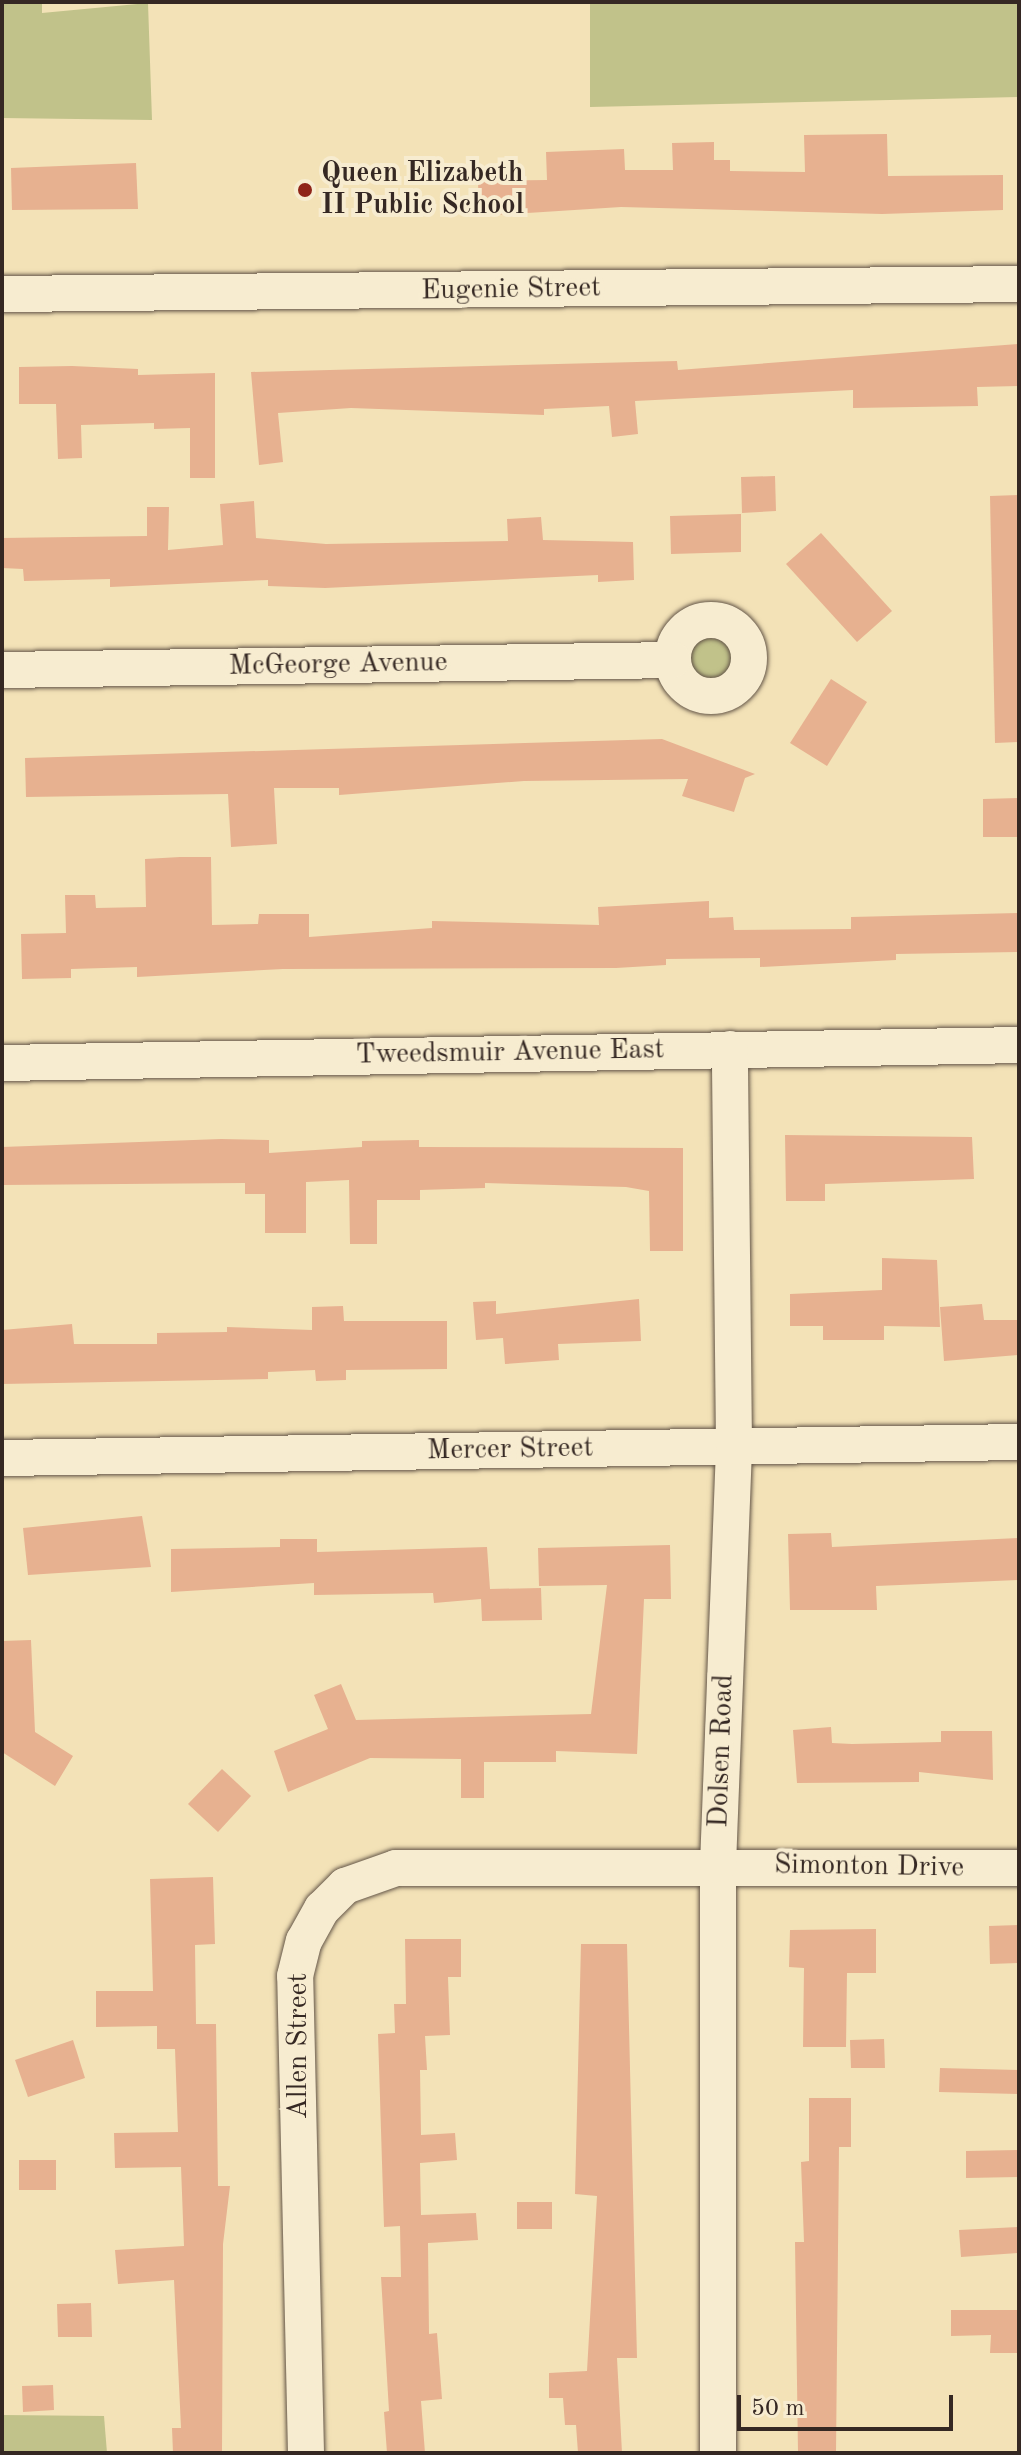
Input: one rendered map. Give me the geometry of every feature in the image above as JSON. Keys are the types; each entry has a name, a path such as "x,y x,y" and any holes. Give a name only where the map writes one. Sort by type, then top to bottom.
{"street":[{"name":"Eugenie Street","path":"2,294 1019,284"},
{"name":"McGeorge Avenue","path":"2,670 673,660"},
{"name":"Tweedsmuir Avenue East","path":"2,1063 1019,1045"},
{"name":"Dolsen Road","path":"718,2453 718,1865 734,1446 730,1049"},
{"name":"Mercer Street","path":"2,1458 1019,1442"},
{"name":"Simonton Drive","path":"718,1865 1019,1868"},
{"name":"Allen Street","path":"306,2453 295,1976 304,1941 322,1909 369,1873 396,1868 718,1865"}],"green space":[{"path":"2,2 42,2 42,13 148,3 152,120 2,118"},
{"path":"590,2 1019,2 1019,97 590,107"},
{"path":"711,638 726,644 732,659 726,674 711,680 696,674 690,659 696,644"},
{"path":"2,2415 104,2416 107,2453 2,2453"}],"building":[{"path":"887,134 888,176 1003,175 1003,210 882,214 621,207 479,216 478,181 547,180 546,152 624,149 625,170 673,170 672,143 714,142 714,160 730,160 730,171 805,172 804,135"},
{"path":"136,163 138,209 12,210 11,168"},
{"path":"1019,344 1019,386 977,387 978,406 853,408 853,390 635,401 638,434 612,437 609,406 544,409 544,415 351,408 278,413 283,462 259,465 251,372 677,361 678,370"},
{"path":"19,367 138,369 138,375 215,373 215,478 190,478 190,428 154,429 154,423 81,425 82,458 58,459 56,404 19,404"},
{"path":"775,476 776,511 742,513 741,477"},
{"path":"1019,495 1019,742 995,743 990,496"},
{"path":"254,501 256,538 326,544 508,541 507,519 541,517 543,540 633,542 634,580 598,582 598,575 325,588 268,586 268,580 110,587 110,579 24,581 23,569 2,568 2,538 147,536 147,507 169,507 168,550 223,545 220,504"},
{"path":"741,514 741,552 671,554 670,516"},
{"path":"821,533 892,611 857,642 786,564"},
{"path":"831,679 867,702 827,766 790,743"},
{"path":"662,739 755,774 745,778 734,812 682,796 688,779 524,781 339,795 339,788 274,788 277,844 231,847 228,794 26,797 25,758"},
{"path":"1019,798 1019,837 983,837 983,799"},
{"path":"211,857 212,925 258,924 259,914 309,914 309,937 432,928 432,921 599,925 598,907 709,901 709,918 733,917 734,930 851,929 851,917 1019,913 1019,952 896,954 896,960 760,967 760,958 666,959 666,965 616,968 283,969 137,977 137,967 71,969 71,978 22,979 21,934 66,933 65,895 95,895 96,908 146,907 145,859"},
{"path":"785,1135 972,1137 974,1179 825,1184 825,1201 786,1201"},
{"path":"269,1140 269,1153 362,1147 362,1141 419,1140 419,1147 683,1148 683,1251 650,1251 649,1191 626,1187 485,1183 485,1188 420,1190 420,1200 377,1200 377,1244 350,1244 349,1180 306,1182 306,1233 265,1233 265,1194 245,1194 245,1183 2,1185 2,1147"},
{"path":"882,1258 937,1260 940,1327 884,1326 884,1340 823,1340 823,1326 790,1326 790,1294 882,1290"},
{"path":"639,1299 641,1341 558,1344 559,1360 505,1364 503,1338 476,1340 473,1302 496,1301 496,1314"},
{"path":"982,1304 984,1320 1019,1320 1019,1355 944,1361 940,1307"},
{"path":"343,1306 344,1321 447,1321 447,1369 346,1370 346,1380 316,1381 315,1370 268,1372 268,1379 2,1384 2,1330 72,1324 74,1344 157,1344 157,1333 227,1332 227,1327 312,1330 312,1307"},
{"path":"142,1516 151,1567 28,1575 23,1528"},
{"path":"831,1533 832,1547 1019,1538 1019,1580 876,1586 877,1610 790,1610 788,1534"},
{"path":"280,1539 317,1539 317,1552 487,1547 490,1589 541,1588 542,1620 482,1621 481,1599 434,1603 433,1593 314,1595 314,1583 171,1592 171,1549 280,1547"},
{"path":"670,1545 671,1599 644,1599 637,1754 556,1751 556,1762 484,1762 484,1798 461,1798 461,1759 370,1758 288,1792 274,1751 328,1729 314,1695 341,1684 356,1720 591,1714 607,1585 539,1586 538,1548"},
{"path":"31,1640 35,1732 73,1756 55,1786 2,1752 2,1641"},
{"path":"831,1727 832,1743 852,1744 941,1742 941,1731 992,1731 993,1780 919,1772 919,1782 797,1783 793,1730"},
{"path":"222,1769 251,1796 218,1832 188,1804"},
{"path":"213,1877 215,1944 195,1945 196,2024 216,2024 218,2186 230,2186 223,2244 222,2453 173,2453 172,2428 181,2428 174,2280 118,2284 115,2250 184,2246 181,2167 115,2168 114,2133 178,2132 175,2049 157,2049 157,2026 96,2027 96,1991 153,1991 150,1879"},
{"path":"1019,1925 1019,1963 990,1964 989,1926"},
{"path":"876,1929 876,1973 847,1973 846,2047 803,2047 804,1968 789,1967 790,1930"},
{"path":"405,1939 461,1939 461,1977 448,1977 450,2035 425,2036 427,2070 420,2070 421,2135 455,2133 457,2160 420,2163 421,2215 476,2213 478,2240 428,2243 429,2334 437,2333 442,2399 421,2401 425,2453 387,2453 384,2412 389,2411 381,2277 401,2277 400,2226 384,2227 378,2034 395,2033 394,2004 406,2004"},
{"path":"581,1944 627,1944 637,2358 617,2358 622,2453 578,2453 576,2425 565,2425 563,2398 549,2398 549,2373 587,2371 597,2196 575,2194"},
{"path":"884,2039 885,2068 851,2068 850,2040"},
{"path":"73,2040 85,2078 28,2097 15,2060"},
{"path":"940,2068 1019,2070 1019,2094 939,2092"},
{"path":"809,2098 851,2098 851,2147 839,2147 836,2453 798,2453 795,2242 804,2242 801,2162 809,2161"},
{"path":"1019,2150 1019,2177 966,2178 966,2151"},
{"path":"19,2160 56,2160 56,2190 19,2190"},
{"path":"517,2202 552,2202 552,2229 517,2229"},
{"path":"1019,2227 1019,2253 961,2257 959,2230"},
{"path":"91,2303 92,2337 58,2337 57,2304"},
{"path":"951,2310 1019,2310 1019,2353 990,2353 991,2335 951,2336"},
{"path":"53,2385 54,2410 23,2412 22,2386"}],"place":[{"name":"Queen Elizabeth II Public School","path":"305,190"}]}
